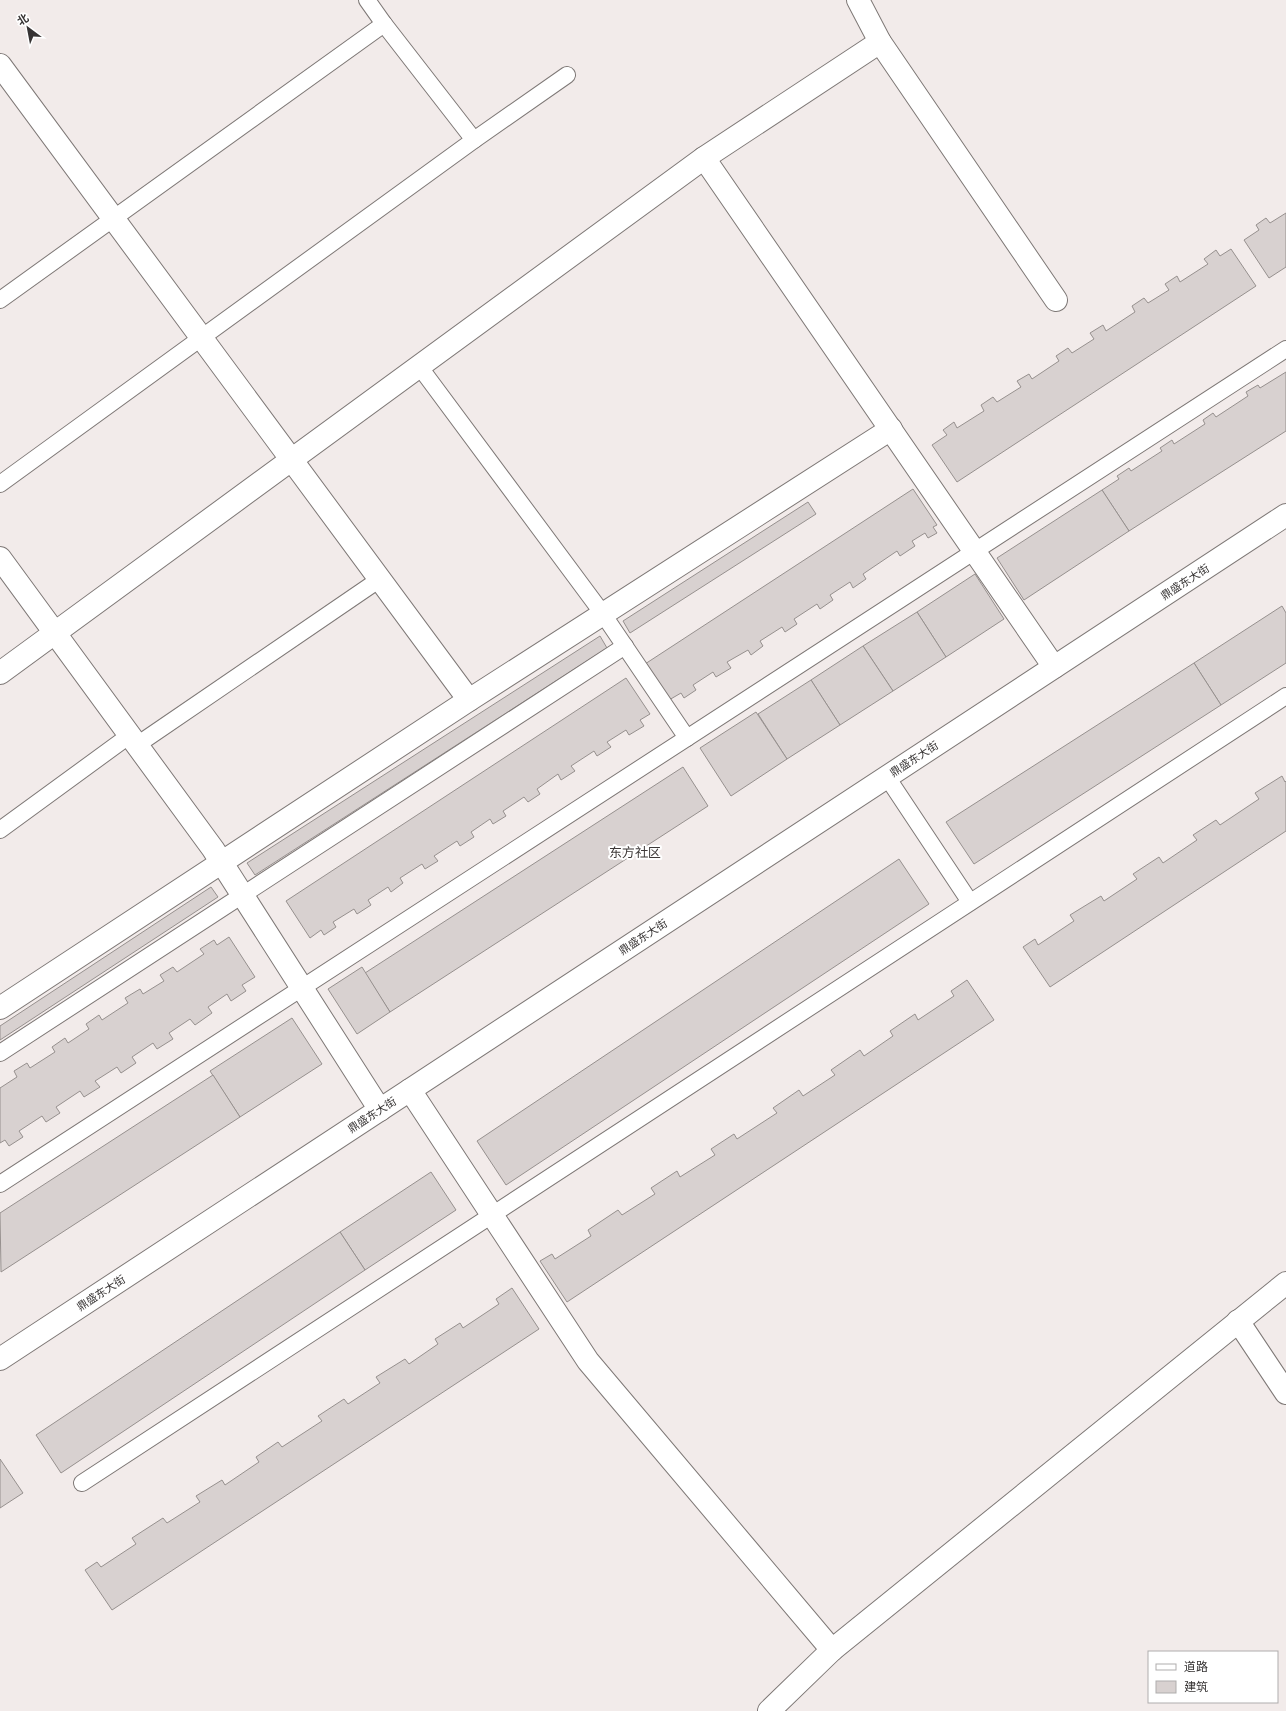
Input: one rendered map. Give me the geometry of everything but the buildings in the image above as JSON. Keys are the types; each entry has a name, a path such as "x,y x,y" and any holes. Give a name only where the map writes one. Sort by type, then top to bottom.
{"street":[{"path":"858,0 880,42 1056,300"},
{"path":"0,673 704,158 880,42"},
{"path":"0,65 469,700"},
{"path":"704,158 1054,667"},
{"path":"0,1008 469,700 891,429"},
{"name":"鼎盛东大街","path":"0,1359 1286,515"},
{"path":"0,558 222,863 380,1110"},
{"path":"410,1090 588,1361 832,1650"},
{"path":"769,1711 832,1650 1286,1282"},
{"path":"1238,1321 1286,1393"}],"lane":[{"path":"367,0 474,140"},
{"path":"0,300 384,24"},
{"path":"0,484 567,74"},
{"path":"0,1184 1286,349"},
{"path":"419,366 603,614 687,738"},
{"path":"0,830 133,740 380,579"},
{"path":"0,1053 625,646"},
{"path":"82,1483 1286,696"},
{"path":"887,777 970,902"}],"district":[{"name":"东方社区","path":"635,852"}]}
